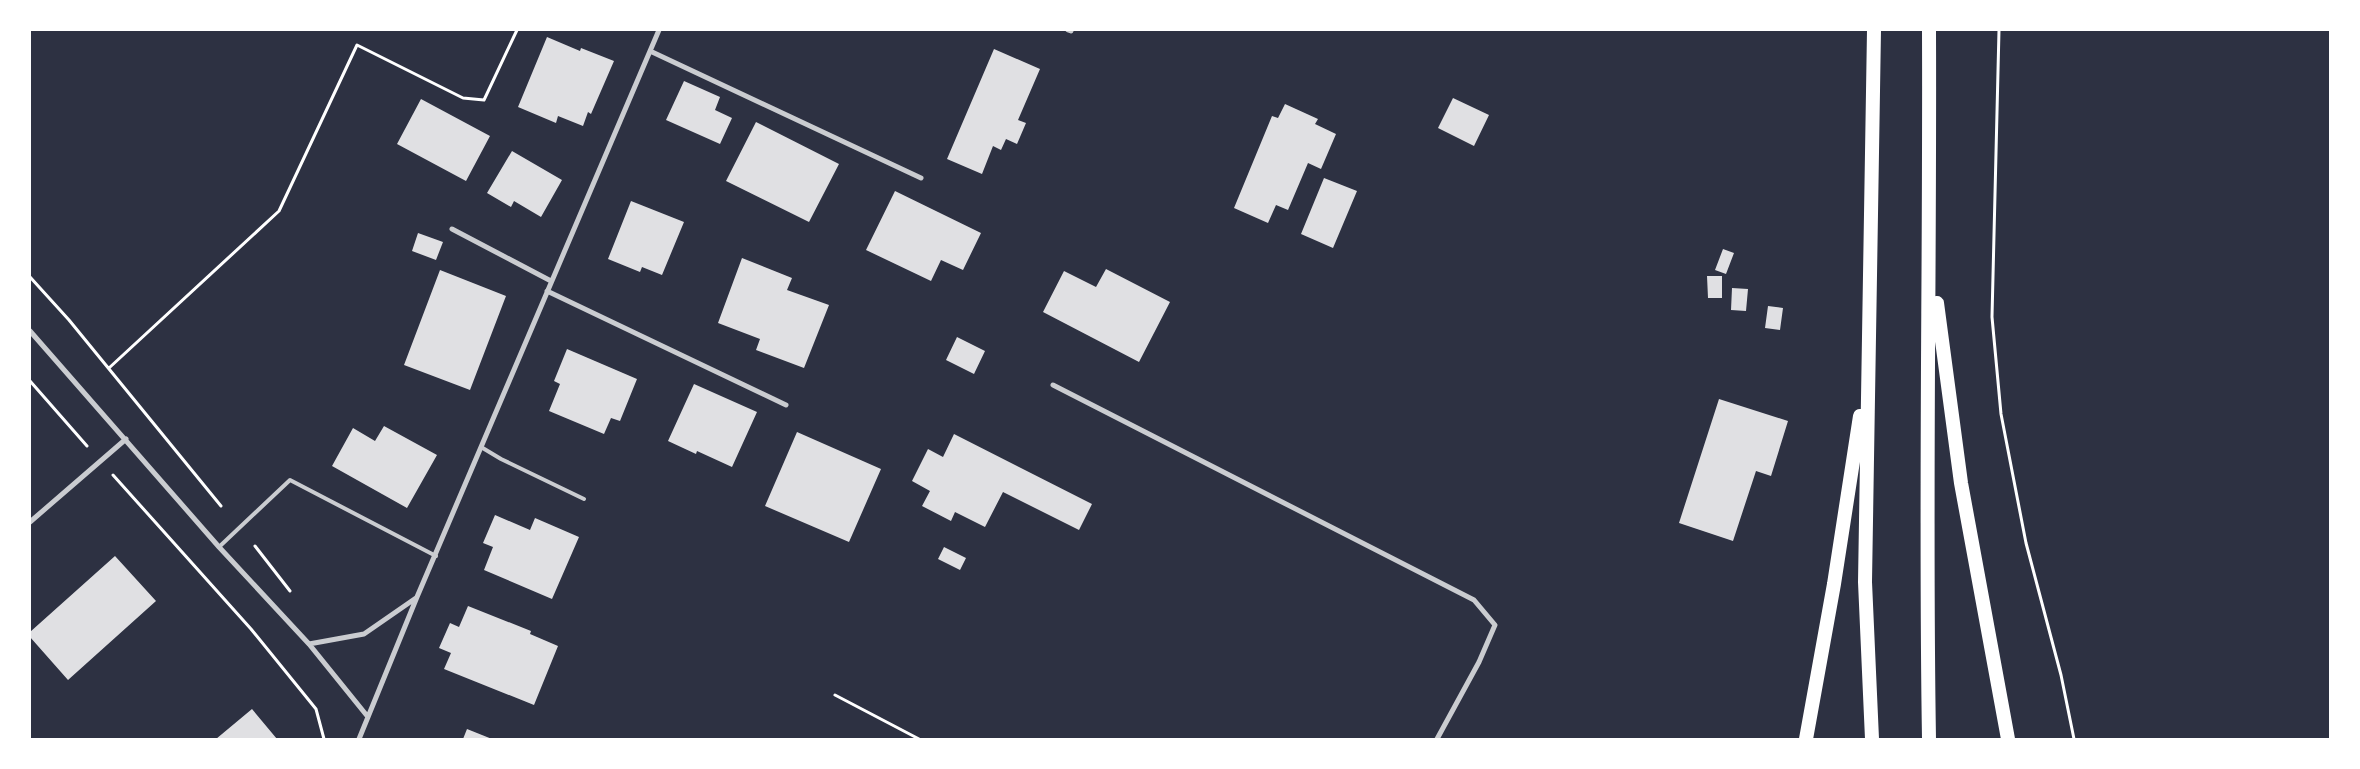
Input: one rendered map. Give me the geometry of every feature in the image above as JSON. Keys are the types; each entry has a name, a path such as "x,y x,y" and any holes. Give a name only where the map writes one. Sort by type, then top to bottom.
{"highway":[{"path":"1872,739 1865,582 1874,30"},
{"path":"1929,30 1930,254 1926,565 1929,739"},
{"path":"1930,254 1961,482 2008,739"},
{"path":"1806,739 1834,584 1868,366"}],"street":[{"path":"359,739 546,291 659,30"},
{"path":"650,51 921,178"},
{"path":"452,229 551,281"},
{"path":"546,291 786,404"},
{"path":"30,331 219,547 309,644 368,717"},
{"path":"1053,385 1474,600 1494,625 1479,662 1437,739"},
{"path":"30,522 126,439"},
{"path":"309,644 364,634 417,597"}],"lane":[{"path":"481,447 501,459 584,499"},
{"path":"219,547 290,480 436,556"}],"path":[{"path":"109,368 279,211 357,45 463,98 484,100 517,30"},
{"path":"1998,30 1992,318 2001,414 2026,542 2061,675 2074,739"},
{"path":"30,277 69,320 221,506"},
{"path":"30,381 251,629 316,709 324,739"},
{"path":"255,546 293,594"},
{"path":"835,696 920,739"}],"building":[{"path":"547,37 580,51 581,48 614,61 591,114 588,112 583,126 558,116 556,123 518,107"},
{"path":"994,49 1040,69 1018,120 1026,123 1017,144 1006,139 1001,150 993,146 982,174 947,159"},
{"path":"684,81 720,97 715,110 732,118 720,144 666,120"},
{"path":"1453,98 1489,115 1474,146 1438,128"},
{"path":"421,99 490,136 466,181 397,144"},
{"path":"1285,104 1318,119 1315,124 1336,134 1321,169 1308,163 1288,210 1276,205 1268,223 1234,208 1272,116 1278,118"},
{"path":"756,122 839,164 809,222 726,181"},
{"path":"512,151 562,180 541,217 514,201 511,207 487,193"},
{"path":"1324,178 1357,191 1333,248 1301,234"},
{"path":"895,191 981,233 963,270 941,260 931,281 866,250"},
{"path":"631,201 684,222 662,275 642,267 640,272 608,259"},
{"path":"418,233 443,242 436,260 412,251"},
{"path":"1723,249 1734,253 1726,274 1715,270"},
{"path":"742,258 792,278 787,290 829,305 804,368 756,350 760,339 718,323"},
{"path":"1106,269 1170,302 1139,362 1043,312 1064,271 1096,287"},
{"path":"440,270 506,296 470,390 404,365"},
{"path":"1707,276 1722,276 1722,298 1708,298"},
{"path":"1732,288 1748,289 1746,311 1731,310"},
{"path":"1768,306 1783,308 1780,330 1765,328"},
{"path":"957,337 985,351 974,374 946,360"},
{"path":"567,349 637,379 620,421 611,418 604,434 549,411 560,384 554,381"},
{"path":"694,384 757,412 732,467 697,451 696,454 668,441"},
{"path":"1719,399 1788,421 1771,476 1756,471 1733,541 1679,523"},
{"path":"384,426 437,455 407,508 332,466 353,428 375,441"},
{"path":"797,432 881,469 849,542 765,506"},
{"path":"954,434 1092,504 1079,530 1003,492 985,527 955,512 951,521 922,506 930,491 912,481 928,449 943,457"},
{"path":"495,515 530,530 535,518 579,537 552,599 484,570 493,547 483,543"},
{"path":"944,547 966,558 960,570 938,559"},
{"path":"115,556 156,601 68,680 30,637 30,632"},
{"path":"468,606 531,631 530,634 558,646 534,705 444,669 451,653 439,648 450,623 459,627"},
{"path":"252,709 277,739 216,739"},
{"path":"467,729 492,739 463,739"}]}
